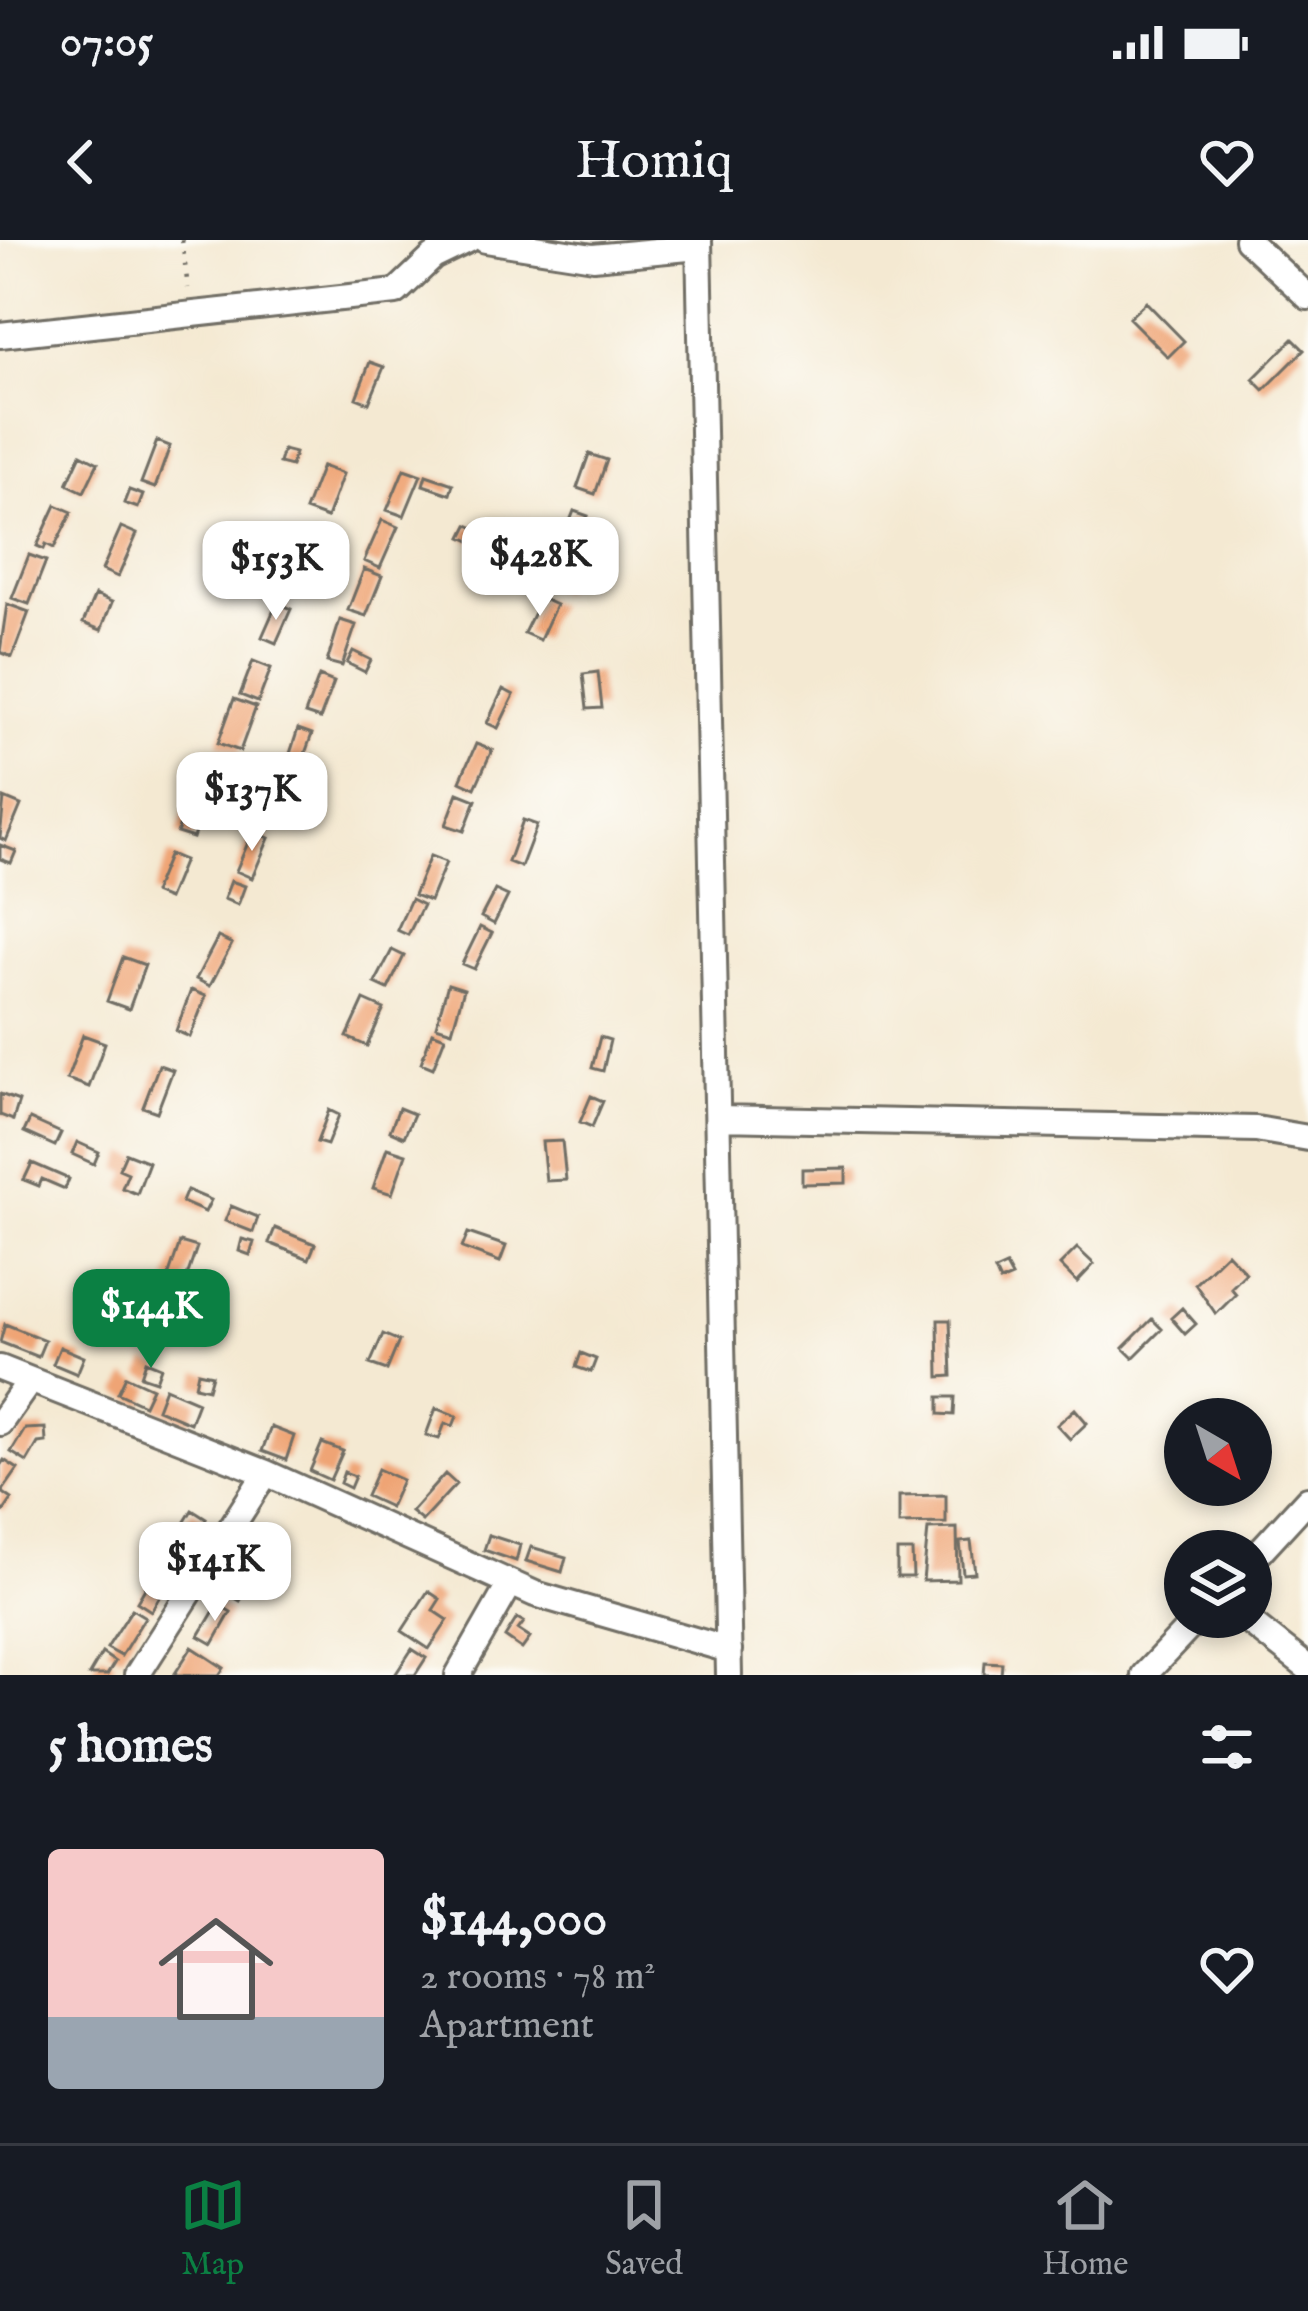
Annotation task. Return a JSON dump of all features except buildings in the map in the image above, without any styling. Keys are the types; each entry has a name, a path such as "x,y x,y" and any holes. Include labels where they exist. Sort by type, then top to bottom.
{"street":[{"path":"0,335 396,292 433,257 468,240"},
{"path":"0,1368 266,1473 510,1584 729,1662 718,1355 718,1118 699,243 593,257 485,240"},
{"path":"1247,240 1308,297"},
{"path":"718,1118 1256,1129 1308,1138"},
{"path":"0,1423 28,1382"},
{"path":"137,1675 266,1473"},
{"path":"1272,1538 1308,1499"},
{"path":"458,1675 510,1584"},
{"path":"1144,1675 1179,1638"},
{"path":"1270,1638 1308,1668"}],"path":[{"path":"182,240 191,315"}]}
